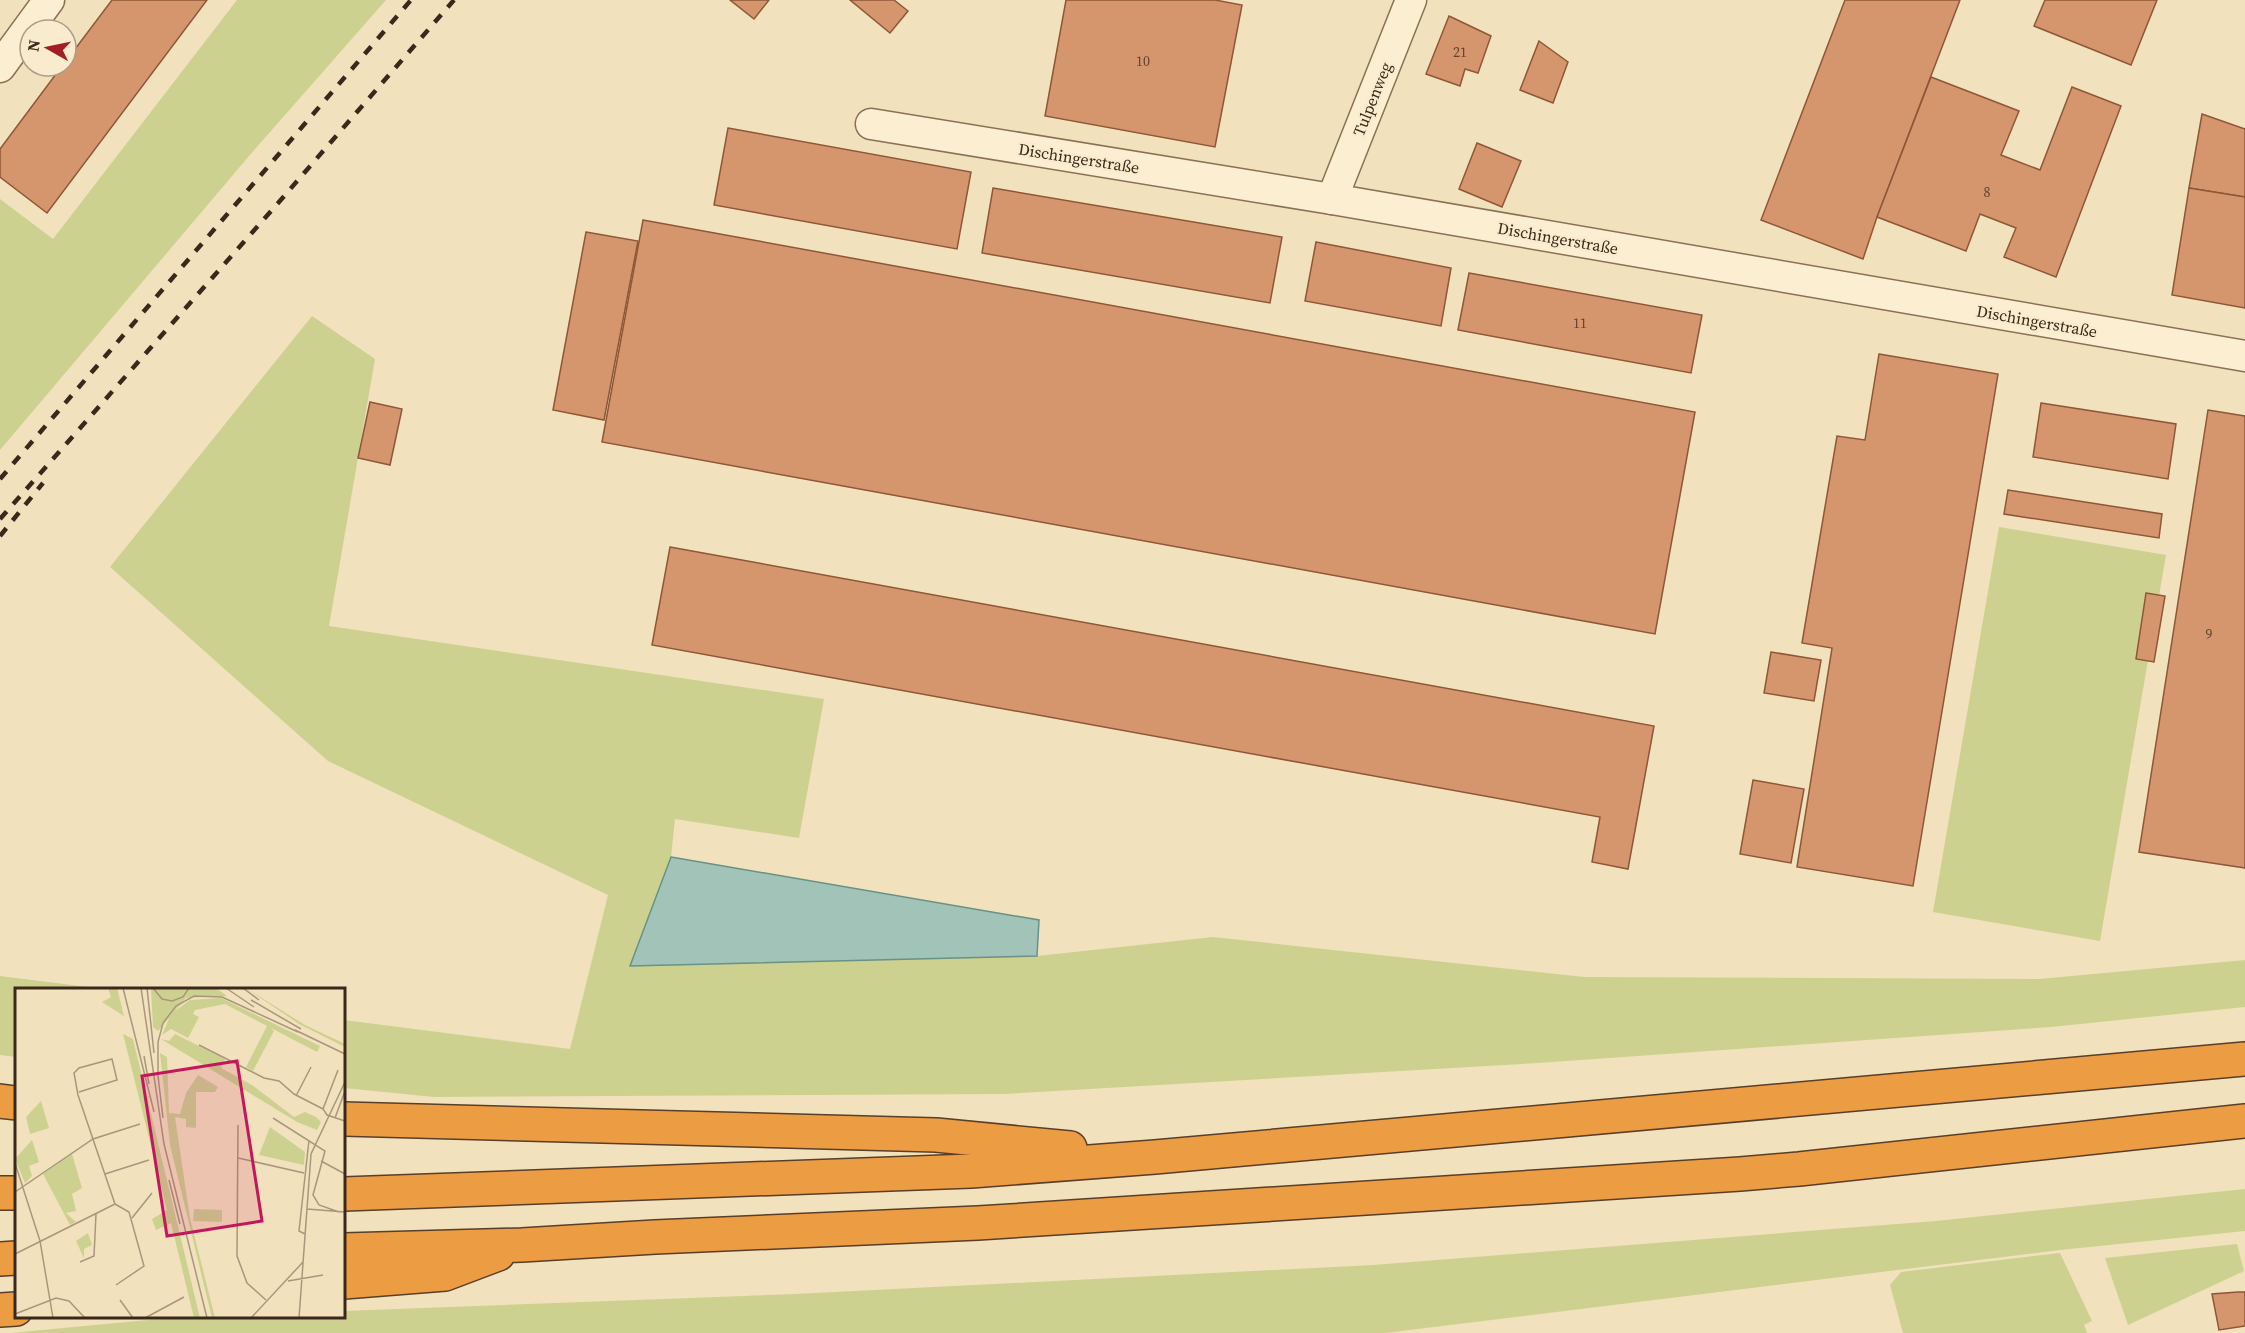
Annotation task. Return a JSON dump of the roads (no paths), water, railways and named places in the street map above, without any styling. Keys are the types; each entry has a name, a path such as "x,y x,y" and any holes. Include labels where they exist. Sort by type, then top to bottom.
{"highway":[{"path":"345,1194 971,1171 1155,1157 2245,1059"},
{"path":"0,1101 15,1103"},
{"path":"345,1119 936,1135 1155,1157"},
{"path":"345,1250 522,1245 978,1223 1740,1174 2245,1120"},
{"path":"345,1282 445,1274 522,1245"},
{"path":"0,1259 15,1258"},
{"path":"0,1310 15,1309"}],"street":[{"path":"0,67 49,0"},
{"name":"Tulpenweg","path":"1332,199 1411,0"},
{"name":"Dischingerstraße","path":"871,124 1332,199 2245,356"}],"water":[{"path":"671,857 1039,920 1037,956 630,966"}],"railway":[{"path":"0,479 411,0"},
{"path":"0,519 454,0"},
{"path":"0,536 43,483"}]}
